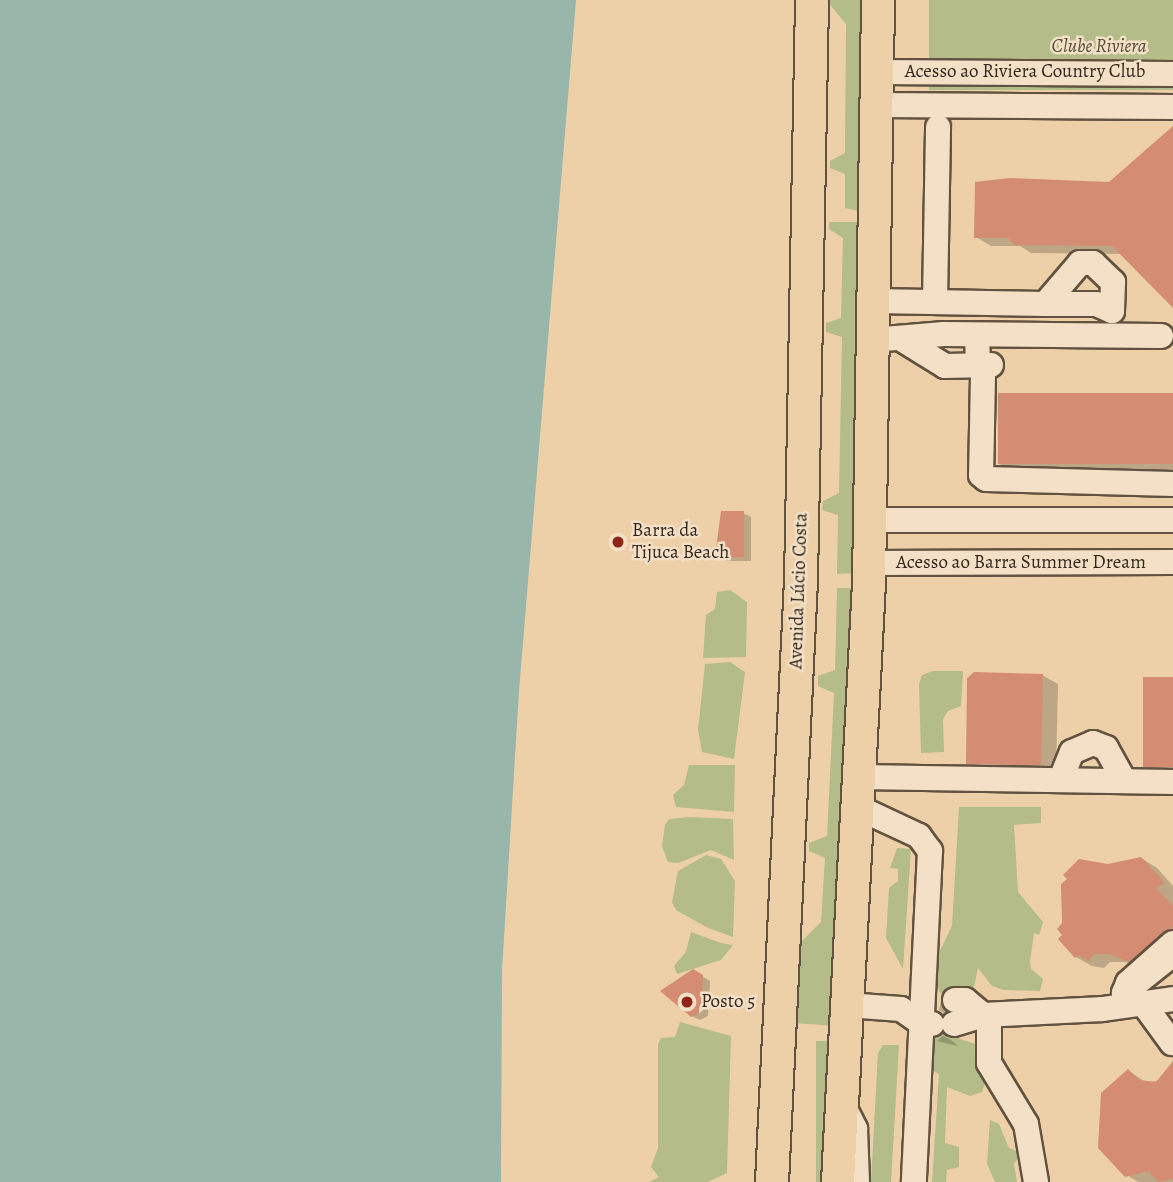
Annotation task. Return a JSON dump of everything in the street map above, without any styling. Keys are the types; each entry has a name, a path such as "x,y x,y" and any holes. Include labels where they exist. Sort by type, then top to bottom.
{"main road":[{"name":"Avenida Lúcio Costa","path":"772,1182 801,580 812,0"},
{"path":"838,1182 859,808 869,564 878,0"}],"street":[{"name":"Acesso ao Riviera Country Club","path":"877,72 1173,74"},
{"path":"876,105 1173,107"},
{"path":"935,302 938,127"},
{"path":"873,301 1045,304"},
{"path":"872,340 903,340 925,335 1161,336"},
{"path":"978,335 984,364 981,475 986,480 1173,484"},
{"path":"903,340 945,366 984,364"},
{"path":"869,520 1173,520"},
{"name":"Acesso ao Barra Summer Dream","path":"869,564 1173,562"},
{"path":"1061,779 1072,752 1086,742 1106,748 1124,780"},
{"path":"860,777 1173,782"},
{"path":"859,808 919,836 930,851 932,1011 914,1182"},
{"path":"1173,943 1128,984 1135,999 1173,1044"},
{"path":"1135,999 1173,954"},
{"path":"847,1005 932,1011 965,1000 990,1015 1103,1009 1135,999 1173,999"},
{"path":"990,1015 989,1063 1026,1124 1035,1182"},
{"path":"990,1015 1003,1061 1037,1117 1049,1182"},
{"path":"841,1101 855,1129 857,1182"}],"green space":[{"path":"826,0 864,0 859,211 845,208 845,174 830,168 830,161 845,153 846,24"},
{"name":"Clube Riviera","path":"929,0 1173,0 1173,90 929,90"},
{"path":"829,222 857,222 860,227 854,573 837,574 838,515 822,510 823,501 839,493 842,337 826,332 826,323 841,318 843,238 829,229"},
{"path":"837,588 853,588 834,1026 794,1023 799,944 821,922 825,858 809,851 809,843 827,836 834,693 818,686 818,676 835,670"},
{"path":"730,590 747,602 746,657 703,658 706,615 715,609 717,592"},
{"path":"730,662 745,672 734,759 702,752 698,730 705,664"},
{"path":"933,671 963,671 961,706 948,711 943,719 944,752 921,753 919,684 922,675"},
{"path":"689,765 735,765 734,812 676,807 673,795 684,785"},
{"path":"959,807 1041,807 1041,823 1014,825 1018,892 1043,922 1039,935 1034,933 1030,961 1031,969 1043,979 1040,991 1003,990 992,986 978,968 974,987 964,995 940,993 932,967 952,926"},
{"path":"669,819 733,819 734,860 711,850 678,863 668,862 662,846 665,825"},
{"path":"897,848 911,849 903,969 886,938 889,888 898,881 898,869 890,868"},
{"path":"706,855 721,859 735,881 733,937 708,928 676,910 672,902 678,871"},
{"path":"691,932 733,945 721,960 677,974 674,966 686,952"},
{"path":"680,1022 731,1036 727,1173 708,1182 649,1182 659,1177 651,1167 658,1148 658,1044 661,1038 675,1037"},
{"path":"940,1032 975,1044 985,1083 982,1092 970,1096 947,1087 945,1143 959,1147 959,1167 947,1170 946,1182 932,1182 939,1074 930,1069 924,1040"},
{"path":"816,1041 834,1041 834,1182 816,1182"},
{"path":"883,1045 899,1045 891,1182 871,1182 878,1053"},
{"path":"990,1120 999,1124 1009,1148 1021,1153 1014,1164 1017,1182 995,1182 987,1164"}],"shaded area":[{"path":"0,0 576,0 519,691 502,971 501,1182 0,1182"}],"building":[{"path":"1173,126 1173,308 1112,246 1014,245 1008,238 974,238 975,182 1010,178 1109,182"},
{"path":"998,393 1173,393 1173,464 998,464"},
{"path":"721,511 744,511 744,557 715,557"},
{"path":"974,672 1043,674 1041,765 966,764 967,678"},
{"path":"1143,677 1173,677 1173,767 1143,767"},
{"path":"1141,857 1164,882 1157,889 1173,906 1173,927 1129,962 1109,954 1094,954 1088,961 1079,955 1075,958 1058,939 1062,935 1057,929 1062,923 1061,884 1067,879 1063,875 1079,859 1108,864"},
{"name":"Posto 5","path":"693,969 703,975 701,1012 691,1017 660,991"},
{"path":"1173,1061 1173,1179 1158,1182 1149,1171 1125,1177 1098,1148 1101,1093 1128,1069 1139,1080 1156,1082"}],"place":[{"name":"Barra da Tijuca Beach","path":"618,542"},
{"name":"Posto 5","path":"687,1002"}]}
